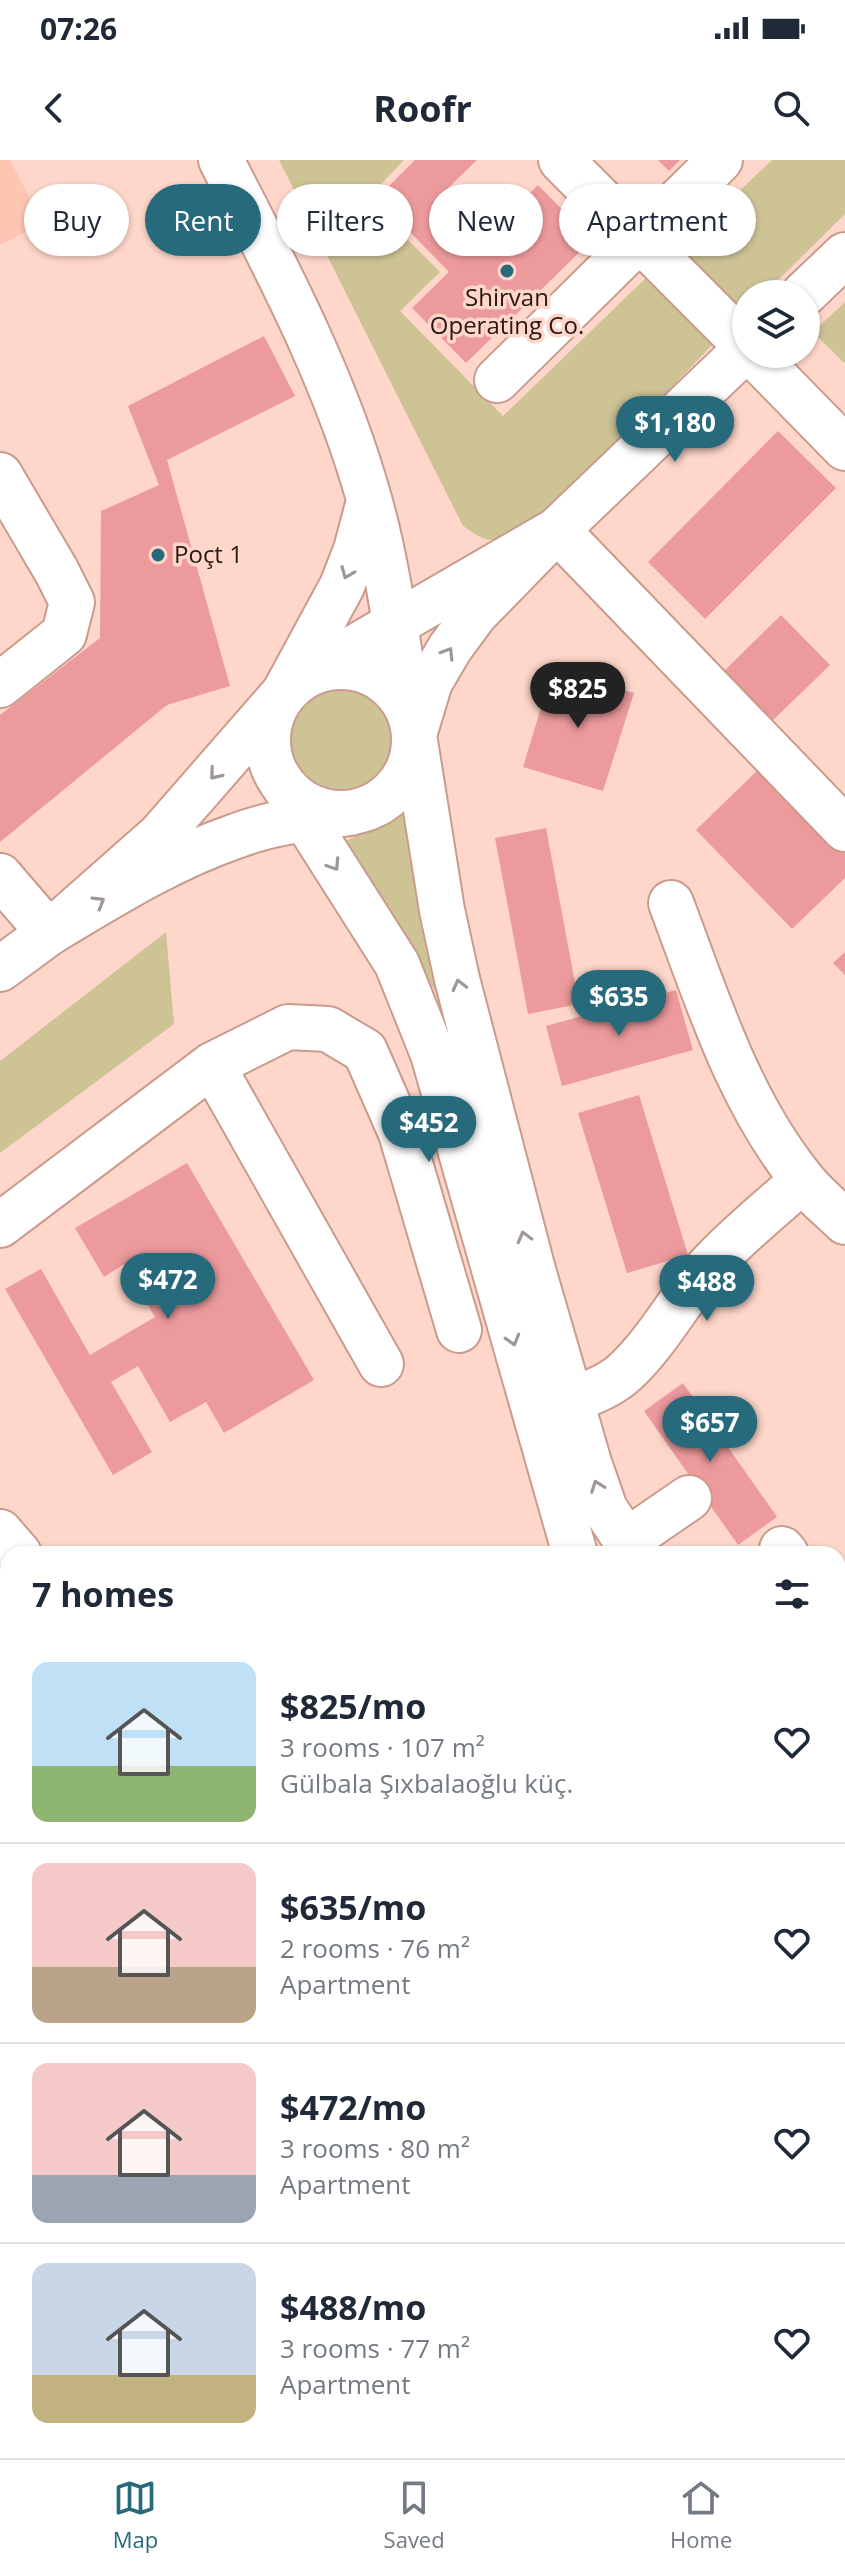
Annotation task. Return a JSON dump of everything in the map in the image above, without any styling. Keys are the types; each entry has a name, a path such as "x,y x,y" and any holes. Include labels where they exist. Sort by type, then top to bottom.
{"main road":[{"path":"221,160 303,327 353,448 369,499 383,552 440,896 457,979 533,1270 571,1401 605,1509 629,1546"},
{"path":"561,160 584,184"},
{"path":"696,184 720,160"},
{"path":"819,280 845,255"},
{"path":"497,380 623,256"},
{"path":"655,256 732,334"},
{"path":"0,969 49,933 181,858 237,835 305,819 351,813 372,806 390,794 404,777 412,757 412,724 430,682 475,614 557,530 732,361"},
{"path":"767,368 845,448"},
{"path":"0,475 72,602 64,634 0,685"},
{"path":"369,499 356,550 342,586 292,686 273,712 268,734 269,755 277,775 397,964 420,1019 433,1054 573,1546"},
{"path":"49,933 160,835 292,686 557,530"},
{"path":"557,530 845,829"},
{"path":"292,686 320,669 342,667 363,670 383,679 399,694 412,724"},
{"path":"277,775 290,793 308,805 329,812 351,813"},
{"path":"0,876 49,933"},
{"path":"671,903 735,1073 768,1132 803,1180 845,1222"},
{"path":"0,1225 212,1065 288,1027 328,1029 365,1051 401,1133 459,1330"},
{"path":"212,1065 381,1364"},
{"path":"571,1401 623,1374 714,1260 803,1180"},
{"path":"632,1546 689,1498"}],"shaded area":[{"path":"0,160 10,160 24,187 24,233 0,245"},
{"path":"279,160 404,160 381,184 291,184"},
{"path":"772,160 845,160 845,214 778,280 732,280 732,317 670,257 756,256 756,184 747,184"},
{"path":"413,245 440,272 400,311 503,416 653,271 720,337 609,450 542,512 515,532 491,540 463,526 327,256 413,256"},
{"path":"845,302 844,363 820,339 820,325"},
{"path":"340,687 360,691 377,703 389,720 393,740 389,760 377,777 360,789 340,793 320,789 303,777 291,760 287,740 291,720 303,703 320,691"},
{"path":"404,814 444,1005 343,842"},
{"path":"166,932 174,1024 0,1153 0,1061"}],"building":[{"path":"415,160 477,160 452,184 429,184 429,251 413,235 413,184 391,184"},
{"path":"658,160 680,160 669,171"},
{"path":"543,190 559,206 559,256 576,256 466,363 412,308 449,272 433,256 543,256"},
{"path":"264,336 295,396 167,460 230,686 167,705 0,842 0,715 100,638 101,511 159,485 128,406"},
{"path":"778,431 836,488 705,619 648,562"},
{"path":"781,615 830,665 769,724 721,674"},
{"path":"553,668 634,693 603,791 523,767"},
{"path":"762,766 845,852 845,878 792,929 696,830"},
{"path":"546,828 579,1004 528,1014 495,838"},
{"path":"845,952 845,975 833,963"},
{"path":"676,990 693,1050 562,1086 546,1026"},
{"path":"639,1095 688,1255 627,1273 578,1113"},
{"path":"187,1163 314,1380 224,1433 206,1402 170,1422 138,1366 111,1382 152,1452 113,1475 5,1289 41,1269 90,1355 155,1317 124,1264 104,1277 75,1228"},
{"path":"683,1383 777,1517 738,1545 644,1411"}],"place":[{"name":"Shirvan Operating Co.","path":"507,271"},
{"name":"Poçt 1","path":"158,555"}]}
